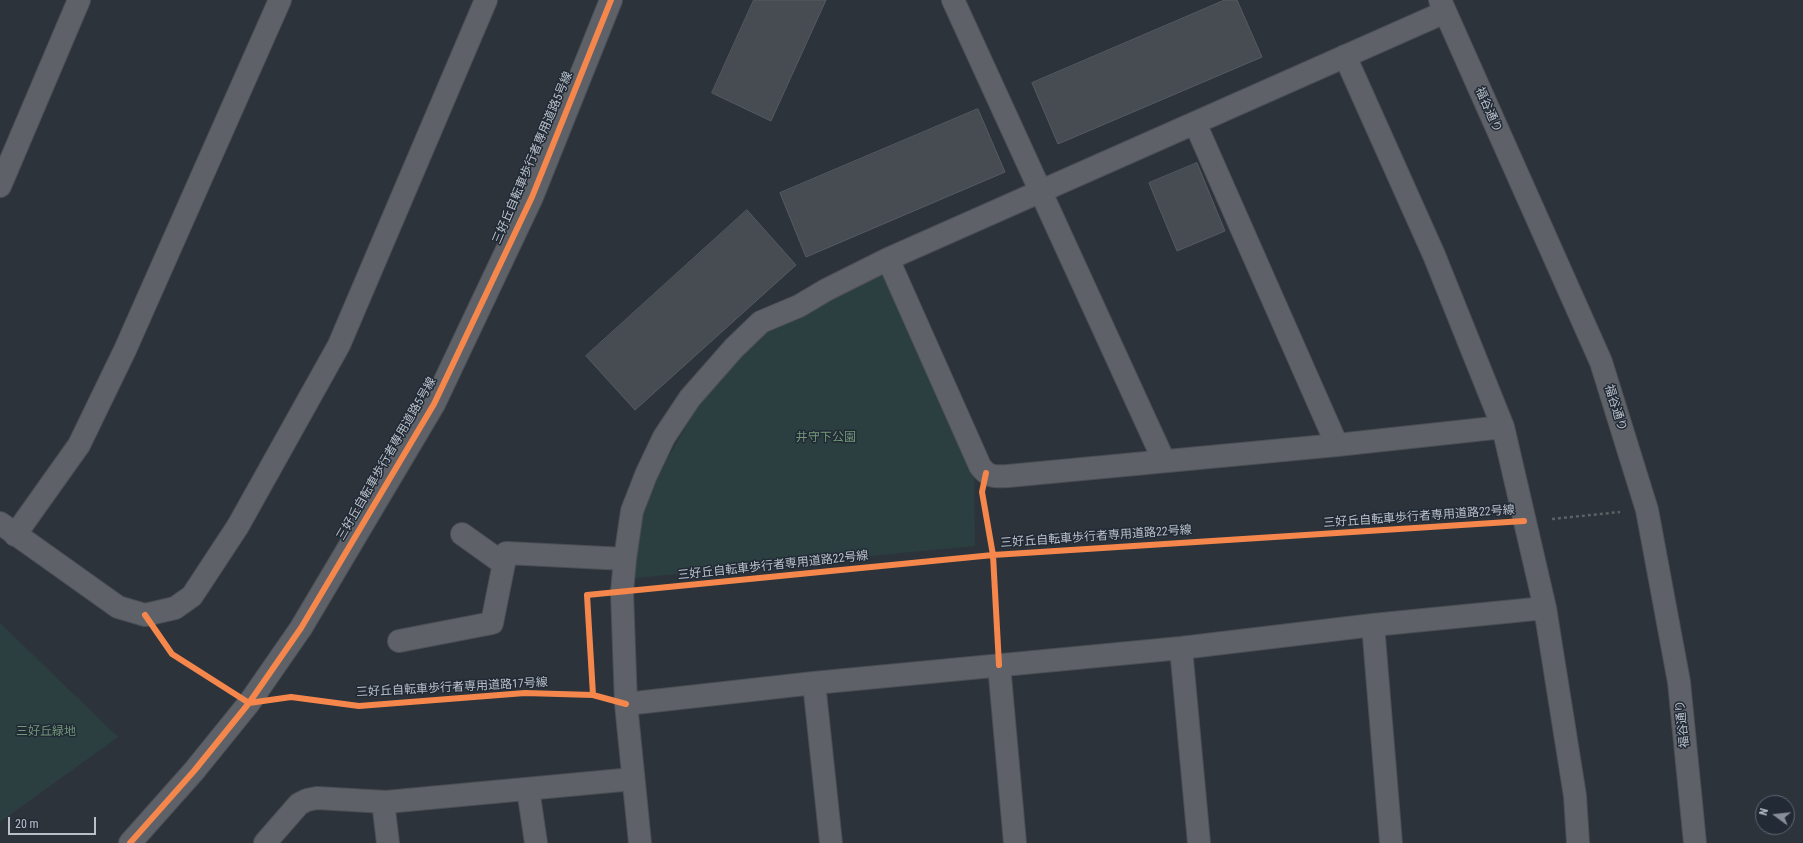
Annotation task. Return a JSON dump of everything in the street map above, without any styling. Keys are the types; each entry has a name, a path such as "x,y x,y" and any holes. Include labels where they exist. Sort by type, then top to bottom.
{"street":[{"path":"0,186 79,0"},
{"path":"280,0 125,350 80,444 8,529 118,607 145,615 175,608 192,596 238,526 286,442 339,345 486,0"},
{"name":"三好丘自転車歩行者専用道路5号線","path":"130,843 194,771 249,703 301,628 434,404 532,197 610,0"},
{"path":"953,0 1019,148 1042,192 1164,461"},
{"path":"640,843 626,704 622,592 632,511 646,475 664,437 690,398 734,348 761,322 799,306 826,290 888,259 1042,192 1345,56 1443,6"},
{"name":"福谷通り","path":"1443,6 1601,362 1647,510 1679,682 1695,843"},
{"path":"1345,56 1434,256 1502,427 1545,608 1575,796 1578,843"},
{"path":"1195,123 1337,445"},
{"path":"888,259 980,466 986,473 997,476 1008,476 1337,445 1502,427"},
{"path":"462,534 504,564"},
{"path":"399,641 492,624 506,553 625,559"},
{"path":"626,704 814,683 1181,648 1373,625 1545,608"},
{"path":"1373,625 1391,843"},
{"path":"1181,648 1199,843"},
{"path":"999,665 1015,843"},
{"path":"814,683 831,843"},
{"path":"265,843 299,804 307,800 317,798 383,802 633,779"},
{"path":"528,789 536,843"},
{"path":"383,802 388,843"}],"path":[{"path":"986,473 982,492 993,554 999,665"},
{"path":"145,615 172,654 249,703"}],"green space":[{"name":"井守下公園","path":"877,259 974,467 975,546 635,578 638,521 666,461 710,385 757,330"},
{"name":"三好丘緑地","path":"0,623 118,737 0,822"}],"building":[{"path":"754,0 826,0 771,121 712,93"},
{"path":"1225,0 1237,0 1262,57 1058,144 1032,83"},
{"path":"978,109 1005,172 806,257 780,193"},
{"path":"1197,163 1225,231 1177,251 1149,183"},
{"path":"747,210 796,265 635,410 586,356"}],"cycle path":[{"path":"130,843 194,771 249,703 301,628 434,404 532,197 611,0"},
{"path":"986,473 982,492 993,555 999,665"},
{"name":"三好丘自転車歩行者専用道路22号線","path":"593,695 587,595 993,555 1524,521"},
{"name":"三好丘自転車歩行者専用道路17号線","path":"145,615 172,654 249,703 291,697 359,706 525,693 593,695 626,704"}]}
